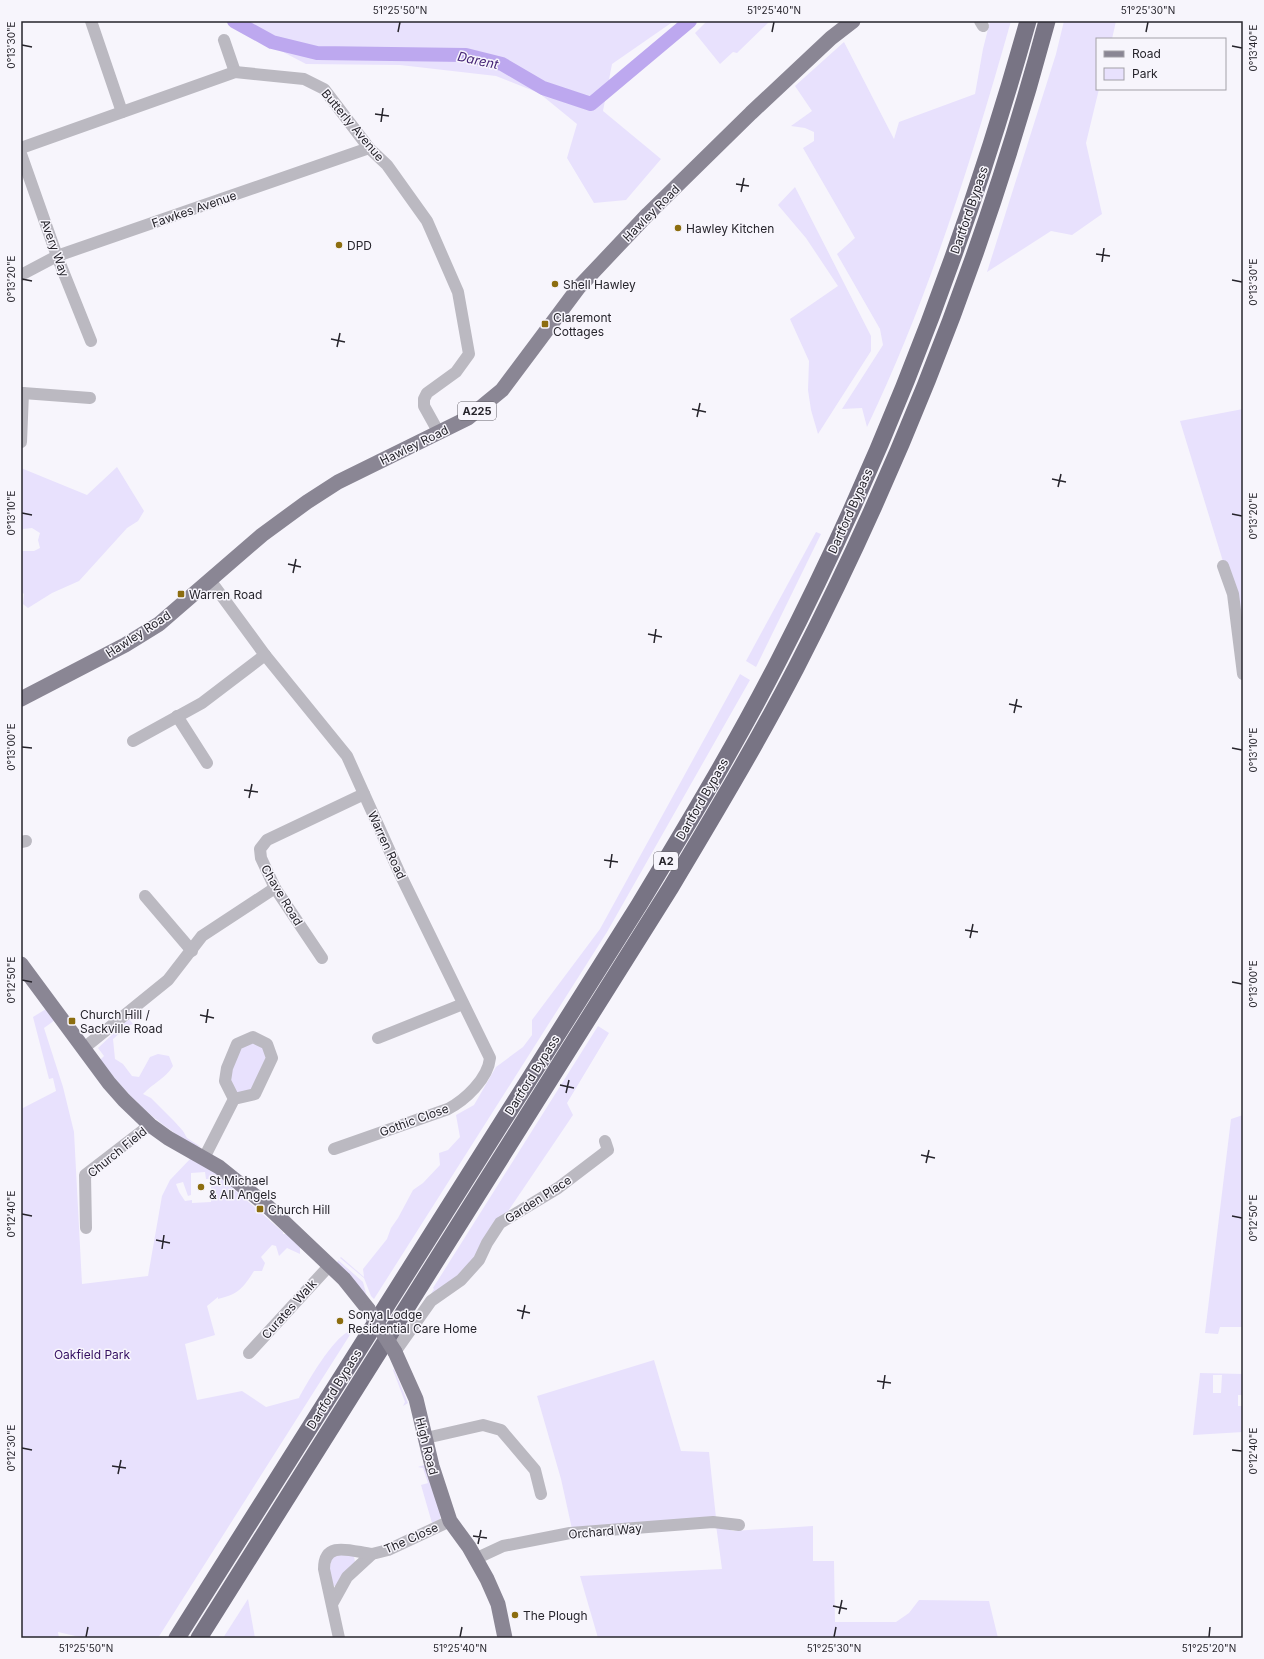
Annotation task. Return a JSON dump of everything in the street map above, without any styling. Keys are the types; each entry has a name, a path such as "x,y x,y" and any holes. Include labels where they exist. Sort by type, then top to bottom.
{"highway":[{"name":"Dartford Bypass","path":"177,1638 639,905 701,802 779,660 842,531 894,413 938,300 989,152 1028,21"},
{"name":"Dartford Bypass","path":"199,1638 671,888 728,793 796,668 856,546 913,415 957,303 1008,156 1047,21"}],"main road":[{"name":"Hawley Road","path":"21,699 125,645 159,624 262,535 307,502 338,482 468,418 502,390 579,287 648,214 751,113 831,38 853,21"},
{"path":"21,964 109,1083 124,1100 168,1138 224,1171 265,1204 330,1265"},
{"name":"High Road","path":"330,1265 368,1309 395,1352 416,1399 438,1489 450,1521 487,1579 498,1604 506,1638"}],"street":[{"path":"90,21 122,112"},
{"path":"224,40 235,72"},
{"name":"Butterly Avenue","path":"21,148 235,72 304,79 324,89 369,148 386,165 426,221 458,292 469,354 456,372 427,393 424,399 424,406 439,433"},
{"name":"Fawkes Avenue","path":"21,275 57,256 369,148"},
{"name":"Avery Way","path":"21,154 57,256 91,341"},
{"path":"21,442 22,393 90,398"},
{"path":"1223,566 1233,594 1243,674"},
{"name":"Warren Road","path":"210,580 265,655 347,756 487,1054"},
{"path":"133,741 177,716 202,704 265,655"},
{"path":"177,716 207,763"},
{"name":"Chave Road","path":"322,958 275,888 261,858 260,849 267,840 364,794"},
{"path":"84,1048 168,980 192,951 202,936 275,888"},
{"path":"145,896 192,951"},
{"path":"378,1038 463,1004"},
{"path":"204,1158 234,1099 255,1094 272,1058 267,1044 253,1037 237,1044 227,1068 225,1081 234,1099"},
{"name":"Gothic Close","path":"334,1148 448,1110 458,1104 470,1095 486,1072 489,1062 487,1054"},
{"name":"Church Field","path":"86,1228 85,1175 150,1124"},
{"name":"Garden Place","path":"395,1352 431,1300 461,1280 479,1260 487,1243 500,1224 558,1188 608,1150 605,1141"},
{"name":"Curates Walk","path":"249,1353 330,1265"},
{"path":"426,1438 483,1425 501,1430 535,1470 541,1494"},
{"name":"The Close","path":"339,1638 324,1568 324,1561 328,1554 337,1549 372,1554 388,1550 450,1521"},
{"name":"Orchard Way","path":"475,1559 502,1546 570,1533 713,1522 739,1525"},
{"name":"The Close","path":"332,1604 347,1577 372,1554"}],"green space":[{"path":"224,21 674,21 612,64 603,111 661,159 626,200 594,203 567,158 577,124 539,93 496,76 400,65 306,64"},
{"path":"707,21 770,21 737,53 733,52 720,64 695,33"},
{"path":"990,21 1011,21 981,124 930,278 867,427 862,408 842,409 883,345 880,329 837,254 855,238 803,148 814,141 814,132 805,128 791,126 812,111 795,86 844,42 894,139 899,122 975,94 983,49"},
{"path":"1064,21 1116,21 1112,38 1096,38 1096,90 1099,90 1086,143 1102,214 1072,235 1051,231 987,272 1056,54"},
{"path":"795,187 871,336 871,351 818,434 811,410 808,390 809,361 790,319 838,286 806,238 778,205"},
{"path":"1243,409 1243,618 1237,619 1225,568 1180,421"},
{"path":"117,467 144,511 138,521 127,528 79,581 52,593 28,608 23,604 24,594 21,591 21,551 34,551 40,548 38,540 40,533 32,528 23,529 21,531 21,468 87,495"},
{"path":"816,532 821,534 756,667 746,661"},
{"path":"740,674 750,680 607,932 374,1299 371,1296 364,1278 340,1258 341,1257 364,1277 363,1269 387,1239 391,1228 413,1190 423,1183 440,1165 439,1153 448,1150 460,1137 456,1115 474,1105 496,1067 523,1047 532,1035 532,1020 600,929"},
{"name":"Oakfield Park","path":"46,1009 55,1020 44,1028 63,1087 74,1132 82,1284 148,1276 162,1196 170,1180 191,1158 213,1171 283,1232 283,1234 288,1234 300,1245 300,1254 287,1248 279,1256 276,1246 272,1245 261,1257 265,1263 262,1271 254,1271 240,1290 225,1297 218,1299 218,1297 207,1306 215,1335 185,1344 197,1400 242,1391 266,1407 299,1398 315,1370 331,1348 346,1333 353,1330 158,1638 84,1638 58,1632 59,1638 21,1638 21,1109 56,1091 53,1078 49,1079 33,1017","holes":["205,1172 206,1179 211,1179 211,1202 192,1203 192,1200 185,1201 176,1184 183,1182 188,1196 191,1195 191,1173"]},
{"path":"129,1019 133,1024 128,1026 113,1039 115,1059 123,1064 132,1076 139,1077 150,1057 158,1054 169,1056 173,1066 167,1074 143,1094 151,1098 174,1121 187,1138 201,1147 185,1140 144,1109 126,1091 100,1060 104,1056 98,1048"},
{"path":"598,1026 609,1033 567,1103 573,1115 469,1269 427,1300 434,1289 433,1288"},
{"path":"251,1040 265,1047 268,1060 253,1092 241,1095 232,1089 228,1075 241,1045"},
{"path":"1243,1115 1243,1327 1220,1327 1218,1334 1205,1333 1231,1119"},
{"path":"338,1260 363,1282 367,1297 337,1263"},
{"path":"654,1360 681,1451 709,1452 716,1518 572,1529 561,1479 537,1396"},
{"path":"394,1369 408,1403 403,1406 405,1402 393,1370"},
{"path":"1200,1373 1243,1374 1243,1395 1238,1395 1238,1406 1243,1406 1243,1432 1193,1435","holes":["1213,1375 1222,1375 1221,1393 1213,1393"]},
{"path":"424,1465 441,1514 440,1519 432,1523 421,1485 428,1483 423,1468 418,1467"},
{"path":"716,1525 733,1531 813,1526 813,1561 834,1561 835,1622 896,1622 909,1613 919,1600 989,1601 998,1638 598,1638 580,1576 722,1569"},
{"path":"331,1554 354,1556 355,1562 336,1587 329,1583"},
{"path":"248,1599 255,1638 223,1638"}],"waterway":[{"name":"Darent","path":"234,21 272,42 317,53 466,55 502,64 543,88 591,104 690,21"}],"place":[{"name":"Hawley Kitchen","path":"678,228"},
{"name":"DPD","path":"339,245"},
{"name":"Shell Hawley","path":"555,284"},
{"name":"Claremont Cottages","path":"545,324"},
{"name":"Warren Road","path":"181,594"},
{"name":"Church Hill / Sackville Road","path":"72,1021"},
{"name":"St Michael & All Angels","path":"201,1187"},
{"name":"Church Hill","path":"260,1209"},
{"name":"Sonya Lodge Residential Care Home","path":"340,1321"},
{"name":"The Plough","path":"515,1615"}]}
